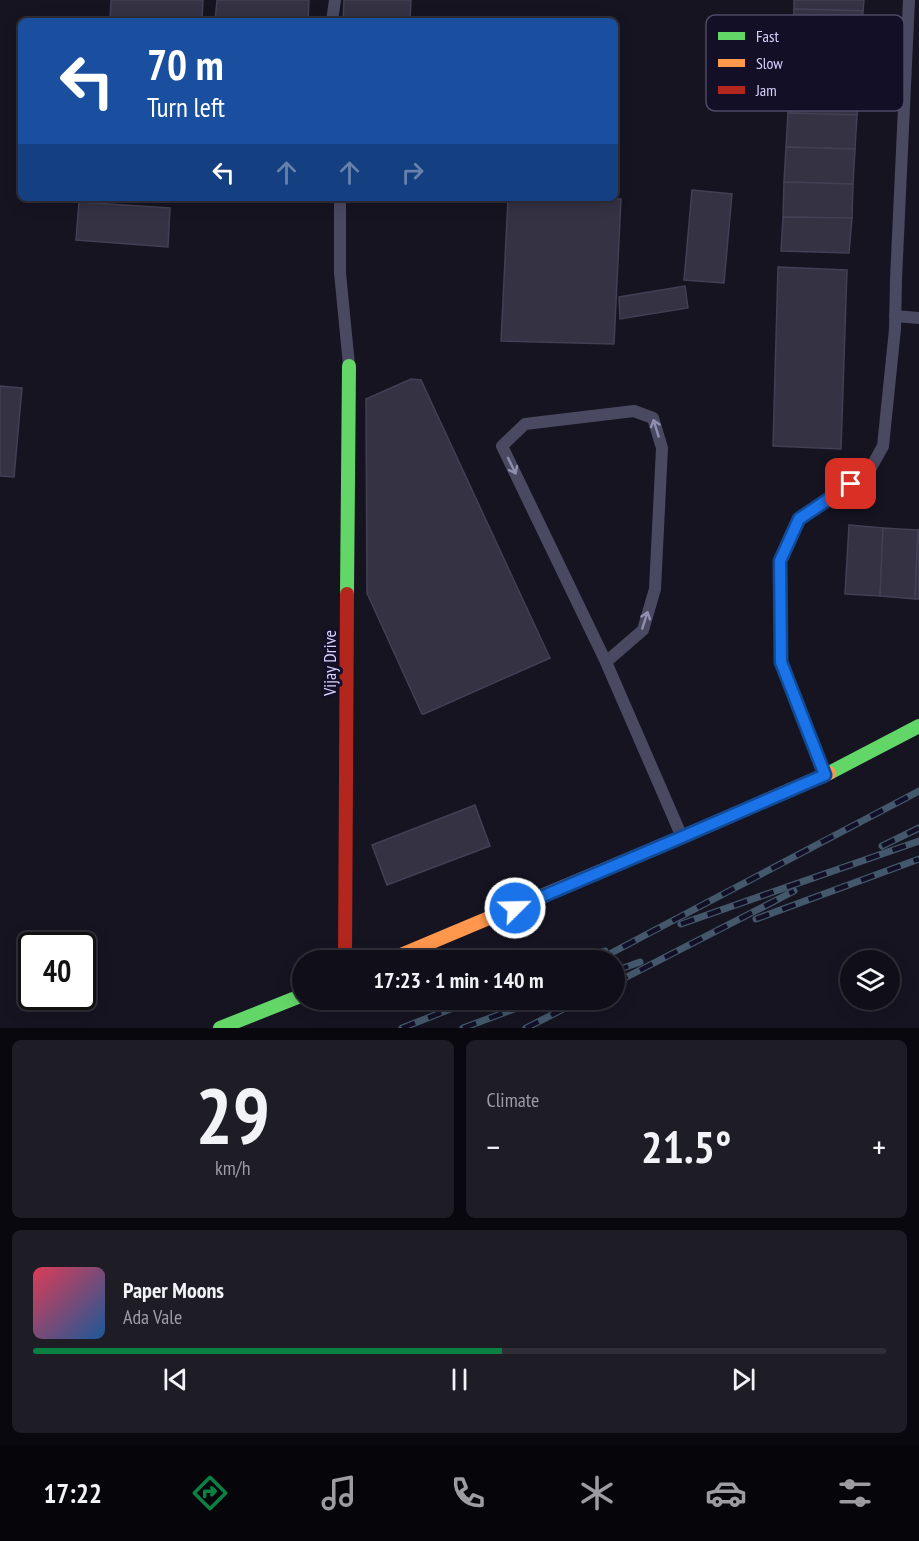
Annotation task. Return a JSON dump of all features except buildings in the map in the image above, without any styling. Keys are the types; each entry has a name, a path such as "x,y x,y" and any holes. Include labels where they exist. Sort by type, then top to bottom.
{"street":[{"name":"Vijay Drive","path":"345,950 349,366"},
{"path":"413,950 825,775 919,726"},
{"path":"220,1028 292,999"}],"lane":[{"path":"332,18 334,0"},
{"path":"825,775 781,662 780,561 799,519 868,473 883,446 895,316 909,0"},
{"path":"340,201 340,273 349,366"},
{"path":"895,316 919,318"},
{"path":"606,662 643,630 655,589 662,448 653,418 634,411 525,424 502,446 606,662 682,837"}],"railway":[{"path":"617,950 919,791"},
{"path":"882,846 919,828"},
{"path":"681,924 919,841"},
{"path":"756,919 919,859"},
{"path":"625,978 794,891"},
{"path":"625,967 640,962"},
{"path":"402,1028 448,1010"},
{"path":"463,1028 511,1010"},
{"path":"526,1028 561,1010"}],"traffic: fast":[{"path":"347,594 349,366"},
{"path":"829,773 919,726"},
{"path":"220,1028 292,999"}],"traffic: slow":[{"path":"413,950 829,773"}],"traffic: jam":[{"path":"345,950 347,594"}],"route":[{"path":"515,908 825,775 781,662 780,561 799,519 851,484"}]}
